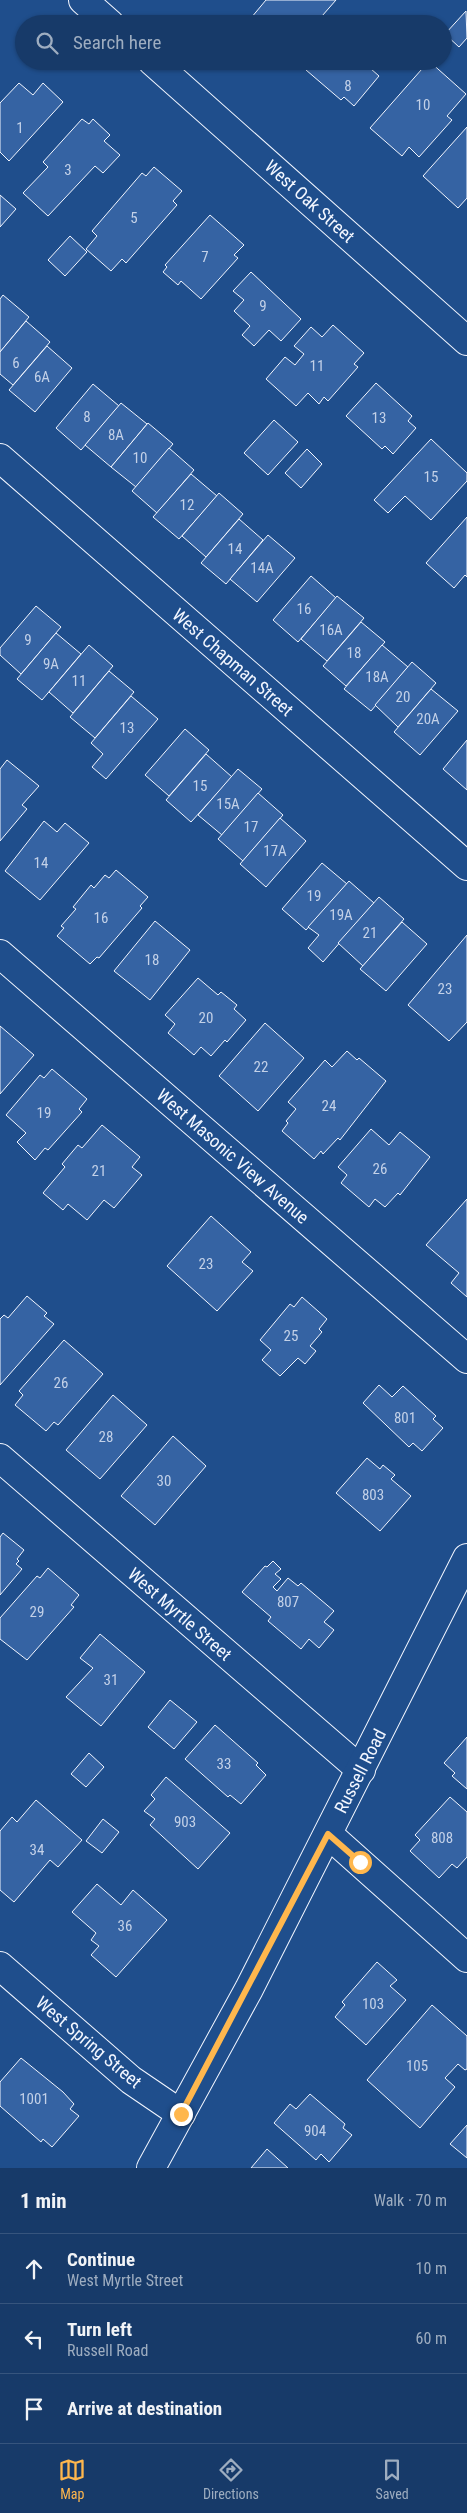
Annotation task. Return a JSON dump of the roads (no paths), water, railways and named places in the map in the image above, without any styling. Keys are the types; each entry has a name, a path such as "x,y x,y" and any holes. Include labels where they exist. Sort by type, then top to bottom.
{"street":[{"path":"83,0 100,15"},
{"name":"West Oak Street","path":"162,70 467,341"},
{"name":"West Chapman Street","path":"0,458 467,866"},
{"name":"West Masonic View Avenue","path":"0,954 467,1359"},
{"name":"West Myrtle Street","path":"0,1458 361,1770"},
{"name":"Russell Road","path":"151,2168 328,1834 467,1558"},
{"path":"328,1834 467,1958"},
{"name":"West Spring Street","path":"0,1966 131,2080 181,2114"}]}
